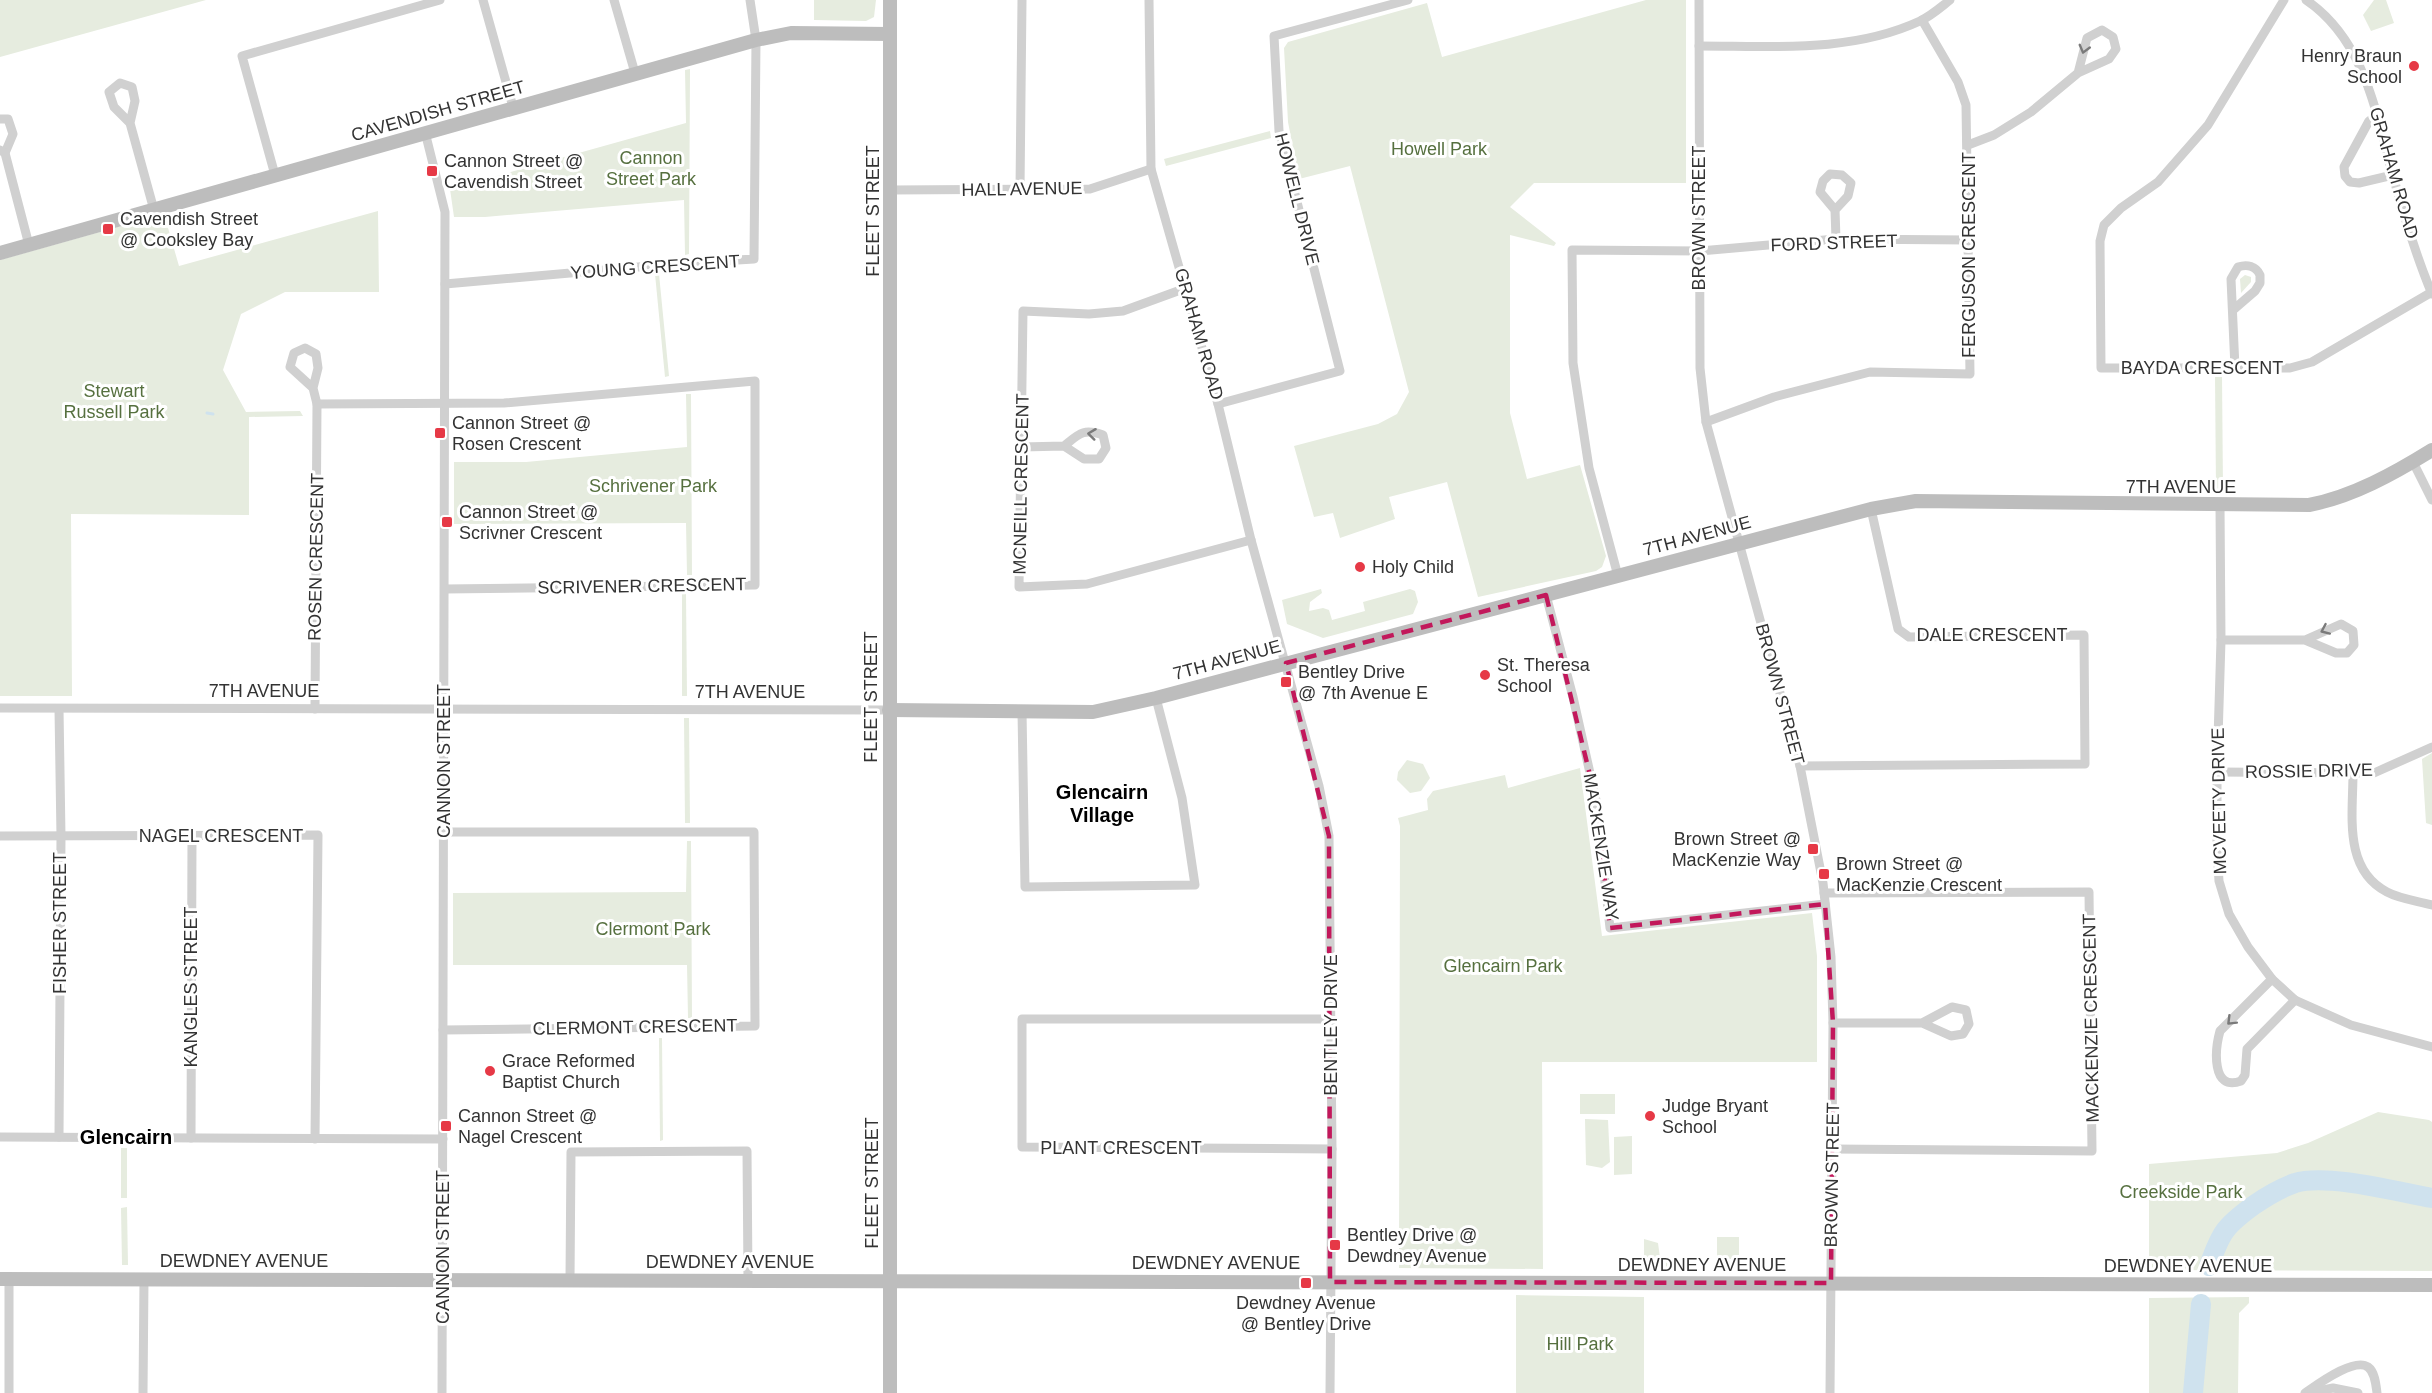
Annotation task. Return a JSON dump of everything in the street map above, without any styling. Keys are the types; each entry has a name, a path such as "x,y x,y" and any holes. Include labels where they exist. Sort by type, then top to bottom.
{"street":[{"path":"275,175 242,56 440,0"},
{"path":"483,0 513,107"},
{"path":"614,0 635,73"},
{"path":"750,0 756,40"},
{"path":"1020,189 1022,0"},
{"name":"GRAHAM ROAD","path":"1149,0 1151,169 1218,404 1251,540 1286,663"},
{"name":"HOWELL DRIVE","path":"1218,404 1340,371 1279,131 1274,36 1408,0"},
{"name":"BROWN STREET","path":"1699,0 1700,368 1706,422 1800,766 1824,893 1831,957 1833,1023 1830,1393"},
{"path":"1699,46 1813,46 1863,41 1922,20 1950,0"},
{"name":"BAYDA CRESCENT","path":"2284,0 2208,125 2158,182 2121,208 2104,225 2100,241 2101,368 2290,368 2312,362 2432,293"},
{"name":"GRAHAM ROAD","path":"2306,0 2316,7 2346,39 2363,71 2378,115 2393,175 2432,293"},
{"name":"FLEET STREET","path":"890,1 890,1393"},
{"name":"FERGUSON CRESCENT","path":"1706,422 1774,397 1870,372 1970,374 1966,105 1958,82 1922,20"},
{"path":"1968,145 1994,135 2031,112 2078,73 2109,59 2116,49 2113,37 2102,30 2087,38 2078,73"},
{"name":"CAVENDISH STREET","path":"0,253 756,40 791,33 890,34"},
{"name":"YOUNG CRESCENT","path":"445,284 754,259 756,40"},
{"path":"2378,115 2369,121 2344,167 2345,176 2350,182 2359,183 2393,175"},
{"path":"0,119 8,120 13,135 2,152 29,245"},
{"path":"130,123 154,210"},
{"name":"CANNON STREET","path":"425,132 445,212 442,1393"},
{"name":"HALL AVENUE","path":"891,190 1090,189 1151,169"},
{"path":"1835,210 1836,239"},
{"name":"FORD STREET","path":"1618,576 1589,468 1572,363 1572,250 1700,251 1836,239 1969,240"},
{"path":"2233,310 2255,291 2260,283 2258,271 2251,267 2238,267 2232,274 2233,310 2235,368"},
{"name":"MCNEILL CRESCENT","path":"1186,288 1124,310 1089,314 1023,311 1019,587 1087,584 1251,540"},
{"name":"SCRIVENER CRESCENT","path":"444,403 504,403 754,381 755,585 445,589"},
{"name":"ROSEN CRESCENT","path":"313,388 317,405 315,709"},
{"path":"317,405 444,403"},
{"path":"1022,447 1064,446"},
{"name":"7TH AVENUE","path":"0,708 1093,712 1156,698 1871,509 1916,501 2309,505 2334,500 2413,462 2432,450"},
{"path":"2413,462 2432,500"},
{"name":"MCVEETY DRIVE","path":"2220,505 2221,640 2217,849 2219,881 2229,915 2248,947 2272,979 2295,1000 2351,1025 2432,1047"},
{"name":"DALE CRESCENT","path":"1800,766 2085,765 2084,635 1909,637 1898,629 1871,509"},
{"name":"MACKENZIE WAY","path":"1545,595 1573,697 1596,800 1610,928 1825,904"},
{"path":"2221,640 2305,640 2336,653 2347,653 2354,645 2353,631 2341,624 2305,640"},
{"name":"BENTLEY DRIVE","path":"1286,663 1319,786 1329,836 1332,1149 1330,1393"},
{"path":"1022,711 1025,887 1195,885 1182,798 1156,698"},
{"name":"FISHER STREET","path":"59,709 61,836 59,1137"},
{"name":"ROSSIE DRIVE","path":"2217,772 2374,773 2432,747"},
{"path":"2353,773 2353,841 2358,863 2369,881 2389,893 2432,905"},
{"name":"CLERMONT CRESCENT","path":"443,1030 755,1026 754,832 444,832"},
{"name":"NAGEL CRESCENT","path":"0,836 318,835 315,1139"},
{"name":"KANGLES STREET","path":"191,1138 192,836"},
{"name":"MACKENZIE CRESCENT","path":"1824,893 2089,892 2092,1151 1832,1149"},
{"path":"2272,979 2220,1031 2217,1053 2218,1073 2221,1079 2228,1083 2241,1081 2245,1075 2247,1049 2295,1000"},
{"path":"1833,1023 1922,1023 1951,1036 1963,1035 1969,1024 1966,1010 1952,1007 1922,1023"},
{"name":"PLANT CRESCENT","path":"1330,1019 1022,1019 1022,1148 1332,1149"},
{"path":"0,1137 443,1140"},
{"path":"570,1280 571,1152 747,1151 748,1280"},
{"path":"5,1278 9,1393"},
{"name":"DEWDNEY AVENUE","path":"5,1278 2432,1285"},
{"path":"143,1393 144,1279"},
{"path":"2307,1393 2345,1368 2360,1365 2367,1366 2372,1372 2377,1393"},
{"path":"2307,1393 2333,1388 2358,1393"}],"highlighted area":[{"path":"1546,595 1596,800 1610,928 1825,904 1833,1023 1831,1283 1330,1282 1329,836 1286,663"}],"green space":[{"path":"0,0 206,0 0,57"},
{"path":"814,0 876,0 874,17 866,21 814,20"},
{"name":"Howell Park","path":"1646,0 1686,0 1686,183 1534,183 1510,207 1556,243 1554,246 1510,235 1510,413 1527,479 1580,465 1606,556 1602,567 1596,571 1478,597 1447,482 1389,497 1395,519 1340,538 1333,513 1314,517 1294,446 1378,424 1397,414 1409,392 1350,166 1299,179 1288,122 1284,48 1288,42 1427,3 1442,57"},
{"path":"2374,0 2386,0 2394,23 2371,31 2363,15"},
{"name":"Cannon Street Park","path":"690,69 689,254 685,255 684,200 485,217 454,217 450,189 686,123 685,70"},
{"path":"1270,131 1271,138 1166,166 1164,159"},
{"name":"Stewart Russell Park","path":"378,211 379,292 285,292 241,314 223,370 246,412 300,411 303,416 249,417 249,515 71,514 72,696 0,696 0,260 164,214 179,266"},
{"path":"655,274 659,274 669,376 665,377"},
{"path":"2245,275 2251,277 2251,282 2241,293 2240,279"},
{"path":"2215,376 2222,376 2223,491 2216,491"},
{"name":"Schrivener Park","path":"686,394 691,394 692,575 687,575 686,523 454,524 454,462 526,462 687,447"},
{"path":"1321,589 1322,593 1310,602 1309,611 1323,608 1329,610 1332,620 1365,611 1363,602 1410,589 1415,591 1418,602 1413,614 1323,638 1287,624 1282,600"},
{"path":"682,594 686,594 687,696 682,696"},
{"path":"684,718 689,718 690,823 685,823"},
{"path":"2432,753 2432,825 2426,823 2422,759"},
{"path":"1407,760 1423,764 1430,778 1421,791 1410,793 1397,780 1398,772"},
{"name":"Glencairn Park","path":"1580,768 1602,936 1812,913 1817,956 1817,1062 1542,1062 1543,1269 1399,1268 1400,826 1398,818 1428,810 1427,799 1433,791 1505,775 1508,788"},
{"name":"Clermont Park","path":"687,841 691,841 692,1018 688,1018 687,965 453,965 453,893 686,892"},
{"path":"659,1038 662,1038 663,1140 660,1141"},
{"path":"1580,1094 1615,1094 1615,1114 1580,1114"},
{"name":"Creekside Park","path":"2378,1112 2432,1122 2432,1271 2149,1270 2149,1164 2277,1153 2308,1143"},
{"path":"1585,1119 1608,1120 1610,1162 1602,1168 1586,1165"},
{"path":"1632,1136 1632,1174 1614,1175 1614,1137"},
{"path":"121,1148 127,1148 127,1198 121,1198"},
{"path":"127,1207 128,1265 122,1265 121,1208"},
{"path":"1717,1237 1739,1237 1739,1259 1717,1259"},
{"path":"1644,1239 1658,1243 1660,1258 1687,1262 1690,1269 1644,1269"},
{"name":"Hill Park","path":"1516,1295 1644,1297 1644,1393 1516,1393"},
{"path":"2249,1297 2249,1303 2239,1313 2238,1393 2149,1393 2149,1298"}],"waterway":[{"path":"207,413 213,414"},
{"path":"2209,1266 2221,1237 2230,1225 2259,1202 2295,1183 2325,1180 2432,1198"},
{"path":"2193,1393 2201,1304"}],"place":[{"name":"Henry Braun School","path":"2414,66"},
{"name":"Cannon Street @ Cavendish Street","path":"432,171"},
{"name":"Cavendish Street @ Cooksley Bay","path":"108,229"},
{"name":"Cannon Street @ Rosen Crescent","path":"440,433"},
{"name":"Cannon Street @ Scrivner Crescent","path":"447,522"},
{"name":"Holy Child","path":"1360,567"},
{"name":"St. Theresa School","path":"1485,675"},
{"name":"Bentley Drive @ 7th Avenue E","path":"1286,682"},
{"name":"Brown Street @ MacKenzie Way","path":"1813,849"},
{"name":"Brown Street @ MacKenzie Crescent","path":"1824,874"},
{"name":"Grace Reformed Baptist Church","path":"490,1071"},
{"name":"Judge Bryant School","path":"1650,1116"},
{"name":"Cannon Street @ Nagel Crescent","path":"446,1126"},
{"name":"Bentley Drive @ Dewdney Avenue","path":"1335,1245"},
{"name":"Dewdney Avenue @ Bentley Drive","path":"1306,1283"}],"district":[{"name":"Glencairn Village","path":"1102,804"},
{"name":"Glencairn","path":"126,1137"}]}
